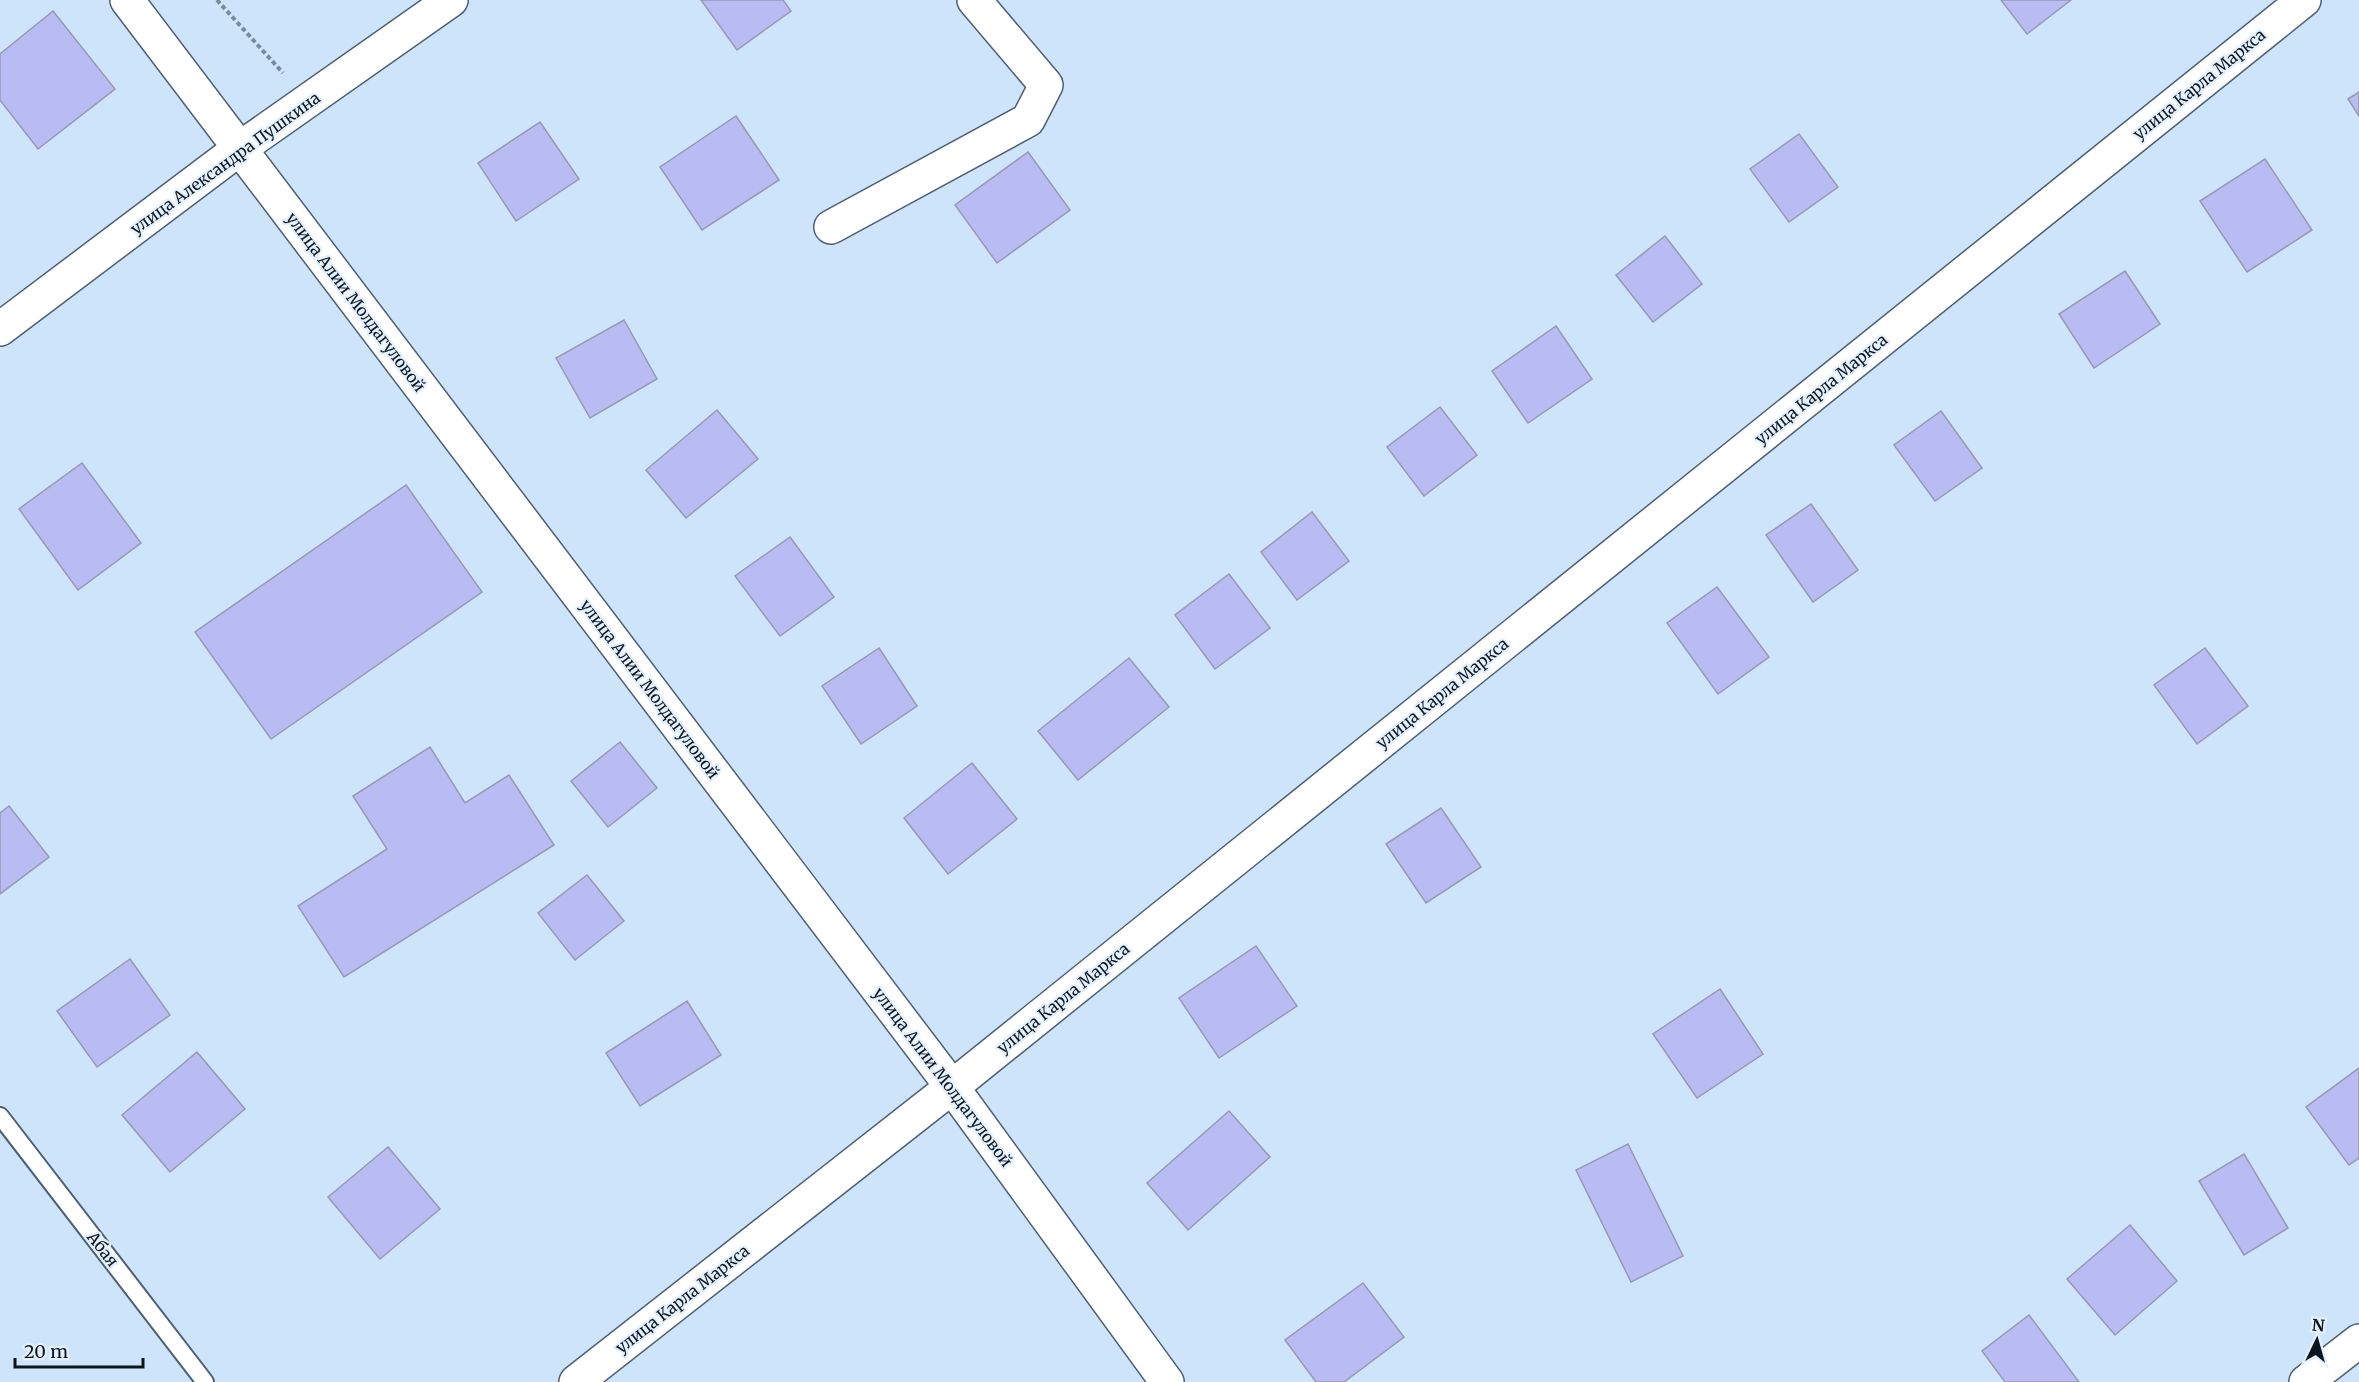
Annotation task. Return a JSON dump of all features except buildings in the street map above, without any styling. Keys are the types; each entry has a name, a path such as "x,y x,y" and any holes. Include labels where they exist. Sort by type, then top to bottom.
{"street":[{"name":"улица Алии Молдагуловой","path":"127,0 952,1087 1167,1382"},
{"name":"улица Александра Пушкина","path":"0,329 239,149 451,0"},
{"path":"831,227 1028,120 1046,86 974,0"},
{"name":"улица Карла Маркса","path":"576,1382 952,1087 2304,0"},
{"path":"2306,1382 2359,1341"}],"lane":[{"name":"Абая","path":"0,1116 205,1382"}],"path":[{"path":"217,0 309,102"}]}
